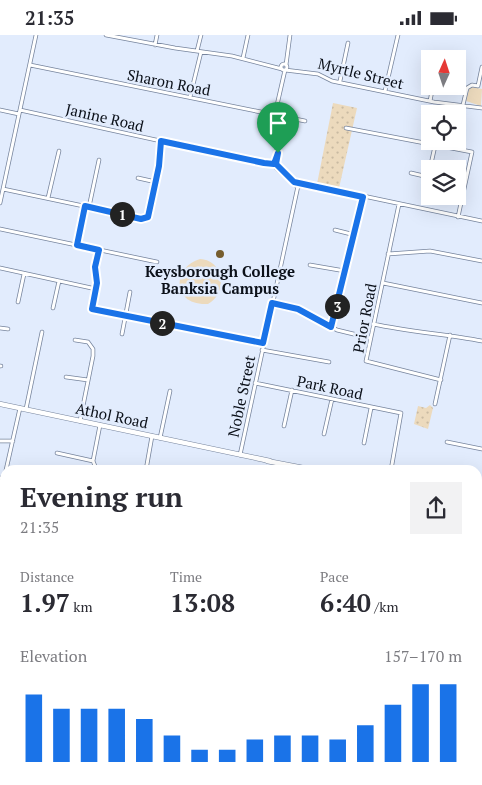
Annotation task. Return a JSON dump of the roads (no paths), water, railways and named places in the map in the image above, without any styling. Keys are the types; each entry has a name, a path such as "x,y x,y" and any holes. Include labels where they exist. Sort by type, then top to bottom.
{"main road":[{"name":"Athol Road","path":"0,404 290,465"}],"street":[{"path":"0,203 36,35"},
{"name":"Myrtle Street","path":"106,35 155,45 243,58 294,69 340,82 430,101 463,105"},
{"path":"155,45 157,35"},
{"path":"190,97 201,35"},
{"path":"243,58 248,35"},
{"path":"290,35 272,130 277,143 278,153 275,165 297,185 313,186 482,221"},
{"path":"385,91 398,35"},
{"path":"340,82 348,43"},
{"name":"Sharon Road","path":"30,65 305,121"},
{"path":"463,105 467,88 472,85 480,86 482,67"},
{"path":"430,101 431,95"},
{"name":"Myrtle Street","path":"466,105 482,108"},
{"name":"Janine Road","path":"0,110 20,112 275,165"},
{"path":"346,128 421,142"},
{"path":"3,189 48,197 144,219 148,217 156,182 161,141"},
{"path":"411,173 424,176 429,173 434,150"},
{"path":"458,217 472,152 461,150"},
{"path":"48,197 59,151"},
{"path":"77,245 98,160"},
{"path":"138,178 156,182"},
{"name":"Noble Street","path":"240,455 297,185"},
{"path":"331,327 363,197"},
{"name":"Prior Road","path":"398,204 366,358 368,363 440,380"},
{"path":"0,229 157,262"},
{"path":"335,230 355,235"},
{"path":"99,250 95,267 96,289 92,309 263,343"},
{"path":"388,254 430,251 482,261"},
{"path":"310,265 346,271"},
{"path":"0,268 96,289"},
{"path":"18,302 24,273"},
{"path":"54,308 59,281"},
{"path":"382,283 482,303"},
{"path":"122,334 130,292"},
{"path":"272,303 298,309 331,327 370,339"},
{"path":"373,324 413,332 450,335 482,341"},
{"path":"0,327 8,329"},
{"path":"26,409 42,332"},
{"path":"435,404 450,335"},
{"path":"76,340 88,342 93,349 80,421"},
{"path":"262,350 329,362"},
{"path":"66,377 88,380"},
{"name":"Park Road","path":"255,383 401,413 392,465"},
{"path":"284,426 292,390"},
{"path":"160,438 170,391"},
{"path":"324,434 332,399"},
{"path":"7,465 20,408"},
{"path":"364,443 371,408"},
{"path":"94,465 92,461 100,425"},
{"path":"147,465 152,436"},
{"path":"0,441 13,441"},
{"path":"447,442 482,449"},
{"path":"57,453 92,461"}],"place":[{"name":"Keysborough College Banksia Campus","path":"220,254"}]}
